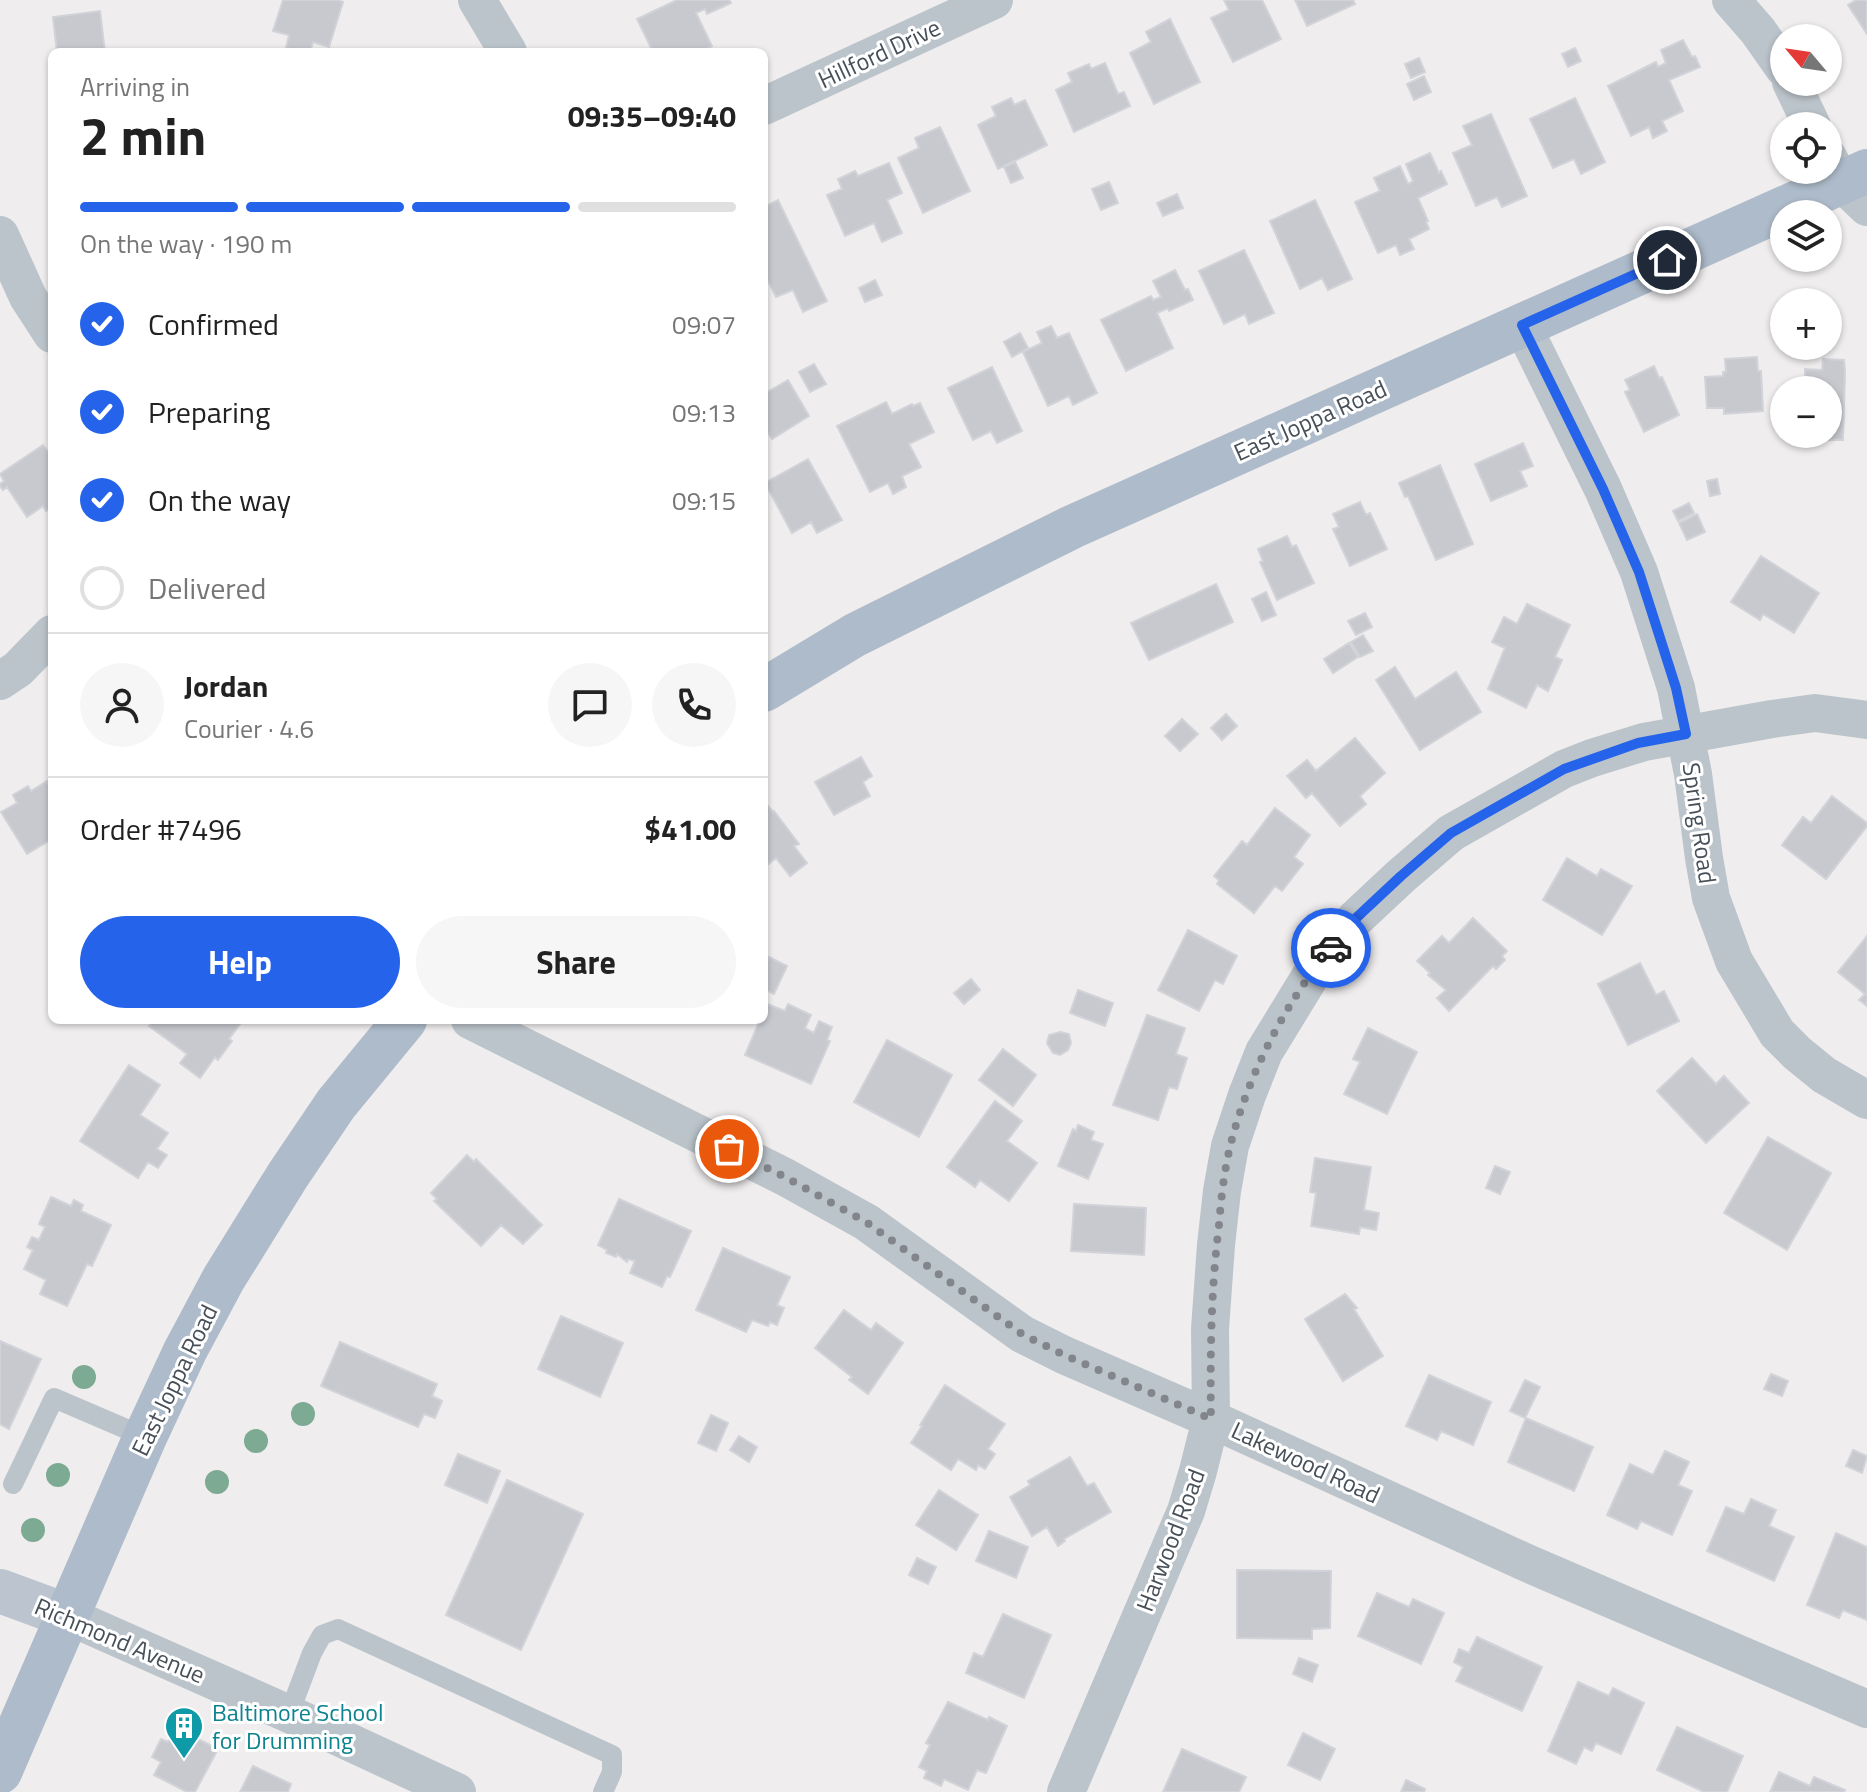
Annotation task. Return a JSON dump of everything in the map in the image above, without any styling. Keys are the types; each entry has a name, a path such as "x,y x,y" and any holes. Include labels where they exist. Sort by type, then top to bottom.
{"main road":[{"name":"East Joppa Road","path":"768,688 855,635 1072,527 1851,179"},
{"name":"East Joppa Road","path":"4,1753 185,1351 232,1265 288,1175 336,1104 402,1024"}],"street":[{"path":"477,0 506,48"},
{"name":"Hillford Drive","path":"768,104 994,0"},
{"path":"1731,0 1770,48"},
{"path":"0,235 28,297 48,328"},
{"name":"Spring Road","path":"1522,325 1603,489 1639,572 1676,688 1711,898 1734,961 1777,1033 1824,1075 1867,1100"},
{"path":"0,681 18,669 48,638"},
{"name":"Harwood Road","path":"1066,1792 1186,1511 1211,1419 1210,1329 1216,1245 1230,1146 1264,1052 1321,959 1355,919 1451,833 1564,769 1638,743 1772,719 1815,713 1867,720"},
{"name":"Lakewood Road","path":"478,1024 785,1177 866,1222 1022,1334 1064,1355 1527,1563 1867,1709"},
{"name":"Richmond Avenue","path":"0,1591 68,1616 457,1792"}],"lane":[{"path":"13,1484 54,1398 145,1437"},
{"path":"289,1714 322,1635 338,1629 612,1755 612,1772 603,1792"}],"building":[{"path":"283,0 343,2 329,47 313,42 311,48 286,48 289,35 273,31"},
{"path":"677,0 729,0 731,3 707,14 705,9 696,13 712,46 708,48 651,48 637,19"},
{"path":"1224,0 1262,0 1281,39 1233,62 1211,18 1229,10"},
{"path":"1295,0 1353,0 1355,4 1307,26"},
{"path":"1856,0 1867,0 1867,34 1848,5"},
{"path":"100,11 105,48 57,48 53,17"},
{"path":"1170,19 1200,82 1154,104 1130,53 1151,42 1146,32"},
{"path":"1683,40 1700,67 1669,80 1683,111 1662,121 1667,131 1653,138 1649,127 1631,136 1608,86 1656,62 1658,67 1666,63 1661,50"},
{"path":"1575,48 1581,61 1568,67 1562,54"},
{"path":"1419,58 1425,72 1411,78 1405,64"},
{"path":"1105,63 1118,94 1124,92 1130,106 1074,132 1056,90 1072,82 1068,73 1089,64 1091,69"},
{"path":"1424,76 1431,92 1414,100 1407,84"},
{"path":"1011,98 1014,105 1025,100 1047,145 998,169 978,125 996,116 992,107"},
{"path":"1575,98 1605,162 1581,174 1574,159 1553,168 1530,119"},
{"path":"1491,114 1527,196 1502,207 1497,197 1476,206 1453,153 1472,145 1463,126"},
{"path":"940,127 970,191 923,213 898,158 919,148 915,138"},
{"path":"1430,153 1447,184 1418,198 1429,229 1409,239 1414,249 1400,255 1396,245 1378,253 1355,202 1380,191 1374,178 1400,166 1408,184 1413,181 1406,164"},
{"path":"1015,162 1023,178 1011,183 1004,167"},
{"path":"889,163 902,193 887,200 902,233 882,242 874,223 845,236 827,195 842,189 838,179 855,171 858,176"},
{"path":"1109,182 1118,203 1101,210 1092,189"},
{"path":"1177,194 1183,208 1163,216 1157,203"},
{"path":"778,200 827,301 803,312 793,290 776,297 768,281 768,205"},
{"path":"1315,200 1352,279 1328,290 1322,278 1300,289 1270,221"},
{"path":"1244,250 1274,313 1249,324 1245,314 1224,324 1199,271"},
{"path":"1175,270 1193,300 1157,313 1173,348 1126,371 1101,320 1151,296 1153,300 1161,297 1153,281"},
{"path":"875,280 882,295 865,302 859,288"},
{"path":"1051,326 1057,338 1069,333 1097,393 1073,405 1069,396 1048,406 1023,352 1042,343 1037,332"},
{"path":"1020,333 1028,348 1012,357 1004,342"},
{"path":"1757,357 1758,371 1761,371 1763,411 1724,414 1724,408 1707,408 1705,377 1723,376 1726,372 1725,359"},
{"path":"1823,360 1844,360 1843,440 1842,376 1805,376 1805,369 1822,370"},
{"path":"814,364 826,384 810,392 799,372"},
{"path":"1654,366 1679,415 1644,432 1625,392 1630,390 1625,380"},
{"path":"992,367 1022,431 997,443 991,431 973,440 948,388"},
{"path":"788,380 809,416 772,439 768,432 768,392"},
{"path":"886,402 892,414 920,403 934,432 909,444 921,467 902,476 906,487 893,494 888,483 870,492 837,426"},
{"path":"1523,443 1533,466 1520,471 1527,486 1491,501 1475,464"},
{"path":"43,445 48,452 48,510 43,506 27,517 7,487 3,490 0,486 4,481 0,474"},
{"path":"808,459 842,520 817,533 811,522 792,533 768,489 768,481"},
{"path":"1440,465 1473,544 1436,560 1408,496 1405,497 1399,483"},
{"path":"1717,479 1720,494 1710,496 1707,481"},
{"path":"1360,502 1366,515 1370,513 1387,549 1350,566 1333,529 1339,527 1333,514"},
{"path":"1689,503 1694,513 1678,521 1673,511"},
{"path":"1697,514 1705,532 1687,540 1679,523"},
{"path":"1287,536 1292,547 1296,545 1314,583 1277,600 1260,562 1263,561 1258,549"},
{"path":"1761,556 1819,593 1794,633 1763,614 1760,620 1731,602"},
{"path":"1216,584 1233,622 1149,660 1131,623"},
{"path":"1266,592 1276,615 1262,621 1252,599"},
{"path":"1527,604 1570,625 1555,657 1562,660 1548,691 1537,685 1526,708 1488,689 1505,648 1492,642 1504,617 1517,624"},
{"path":"1365,613 1372,627 1356,635 1348,621"},
{"path":"1363,635 1373,651 1360,657 1351,642"},
{"path":"1349,643 1358,657 1333,673 1324,659"},
{"path":"1395,667 1415,699 1456,672 1481,712 1420,750 1376,680"},
{"path":"1226,714 1237,726 1222,740 1211,728"},
{"path":"1182,719 1198,734 1180,751 1165,736"},
{"path":"1355,738 1385,773 1360,796 1366,804 1340,826 1312,793 1306,798 1287,776 1307,760 1316,771"},
{"path":"861,757 872,776 863,782 870,796 834,815 815,782"},
{"path":"48,783 48,841 27,854 1,812 17,803 13,795 28,786 31,791"},
{"path":"1832,796 1867,826 1826,879 1782,845 1803,817 1811,823"},
{"path":"768,806 799,844 794,846 807,863 790,876 776,858 768,864"},
{"path":"1275,808 1310,835 1294,857 1303,864 1282,891 1275,886 1254,913 1217,884 1219,880 1214,876 1242,841 1247,845"},
{"path":"1567,858 1597,876 1601,869 1632,886 1602,935 1543,900"},
{"path":"1473,918 1507,951 1502,956 1505,960 1496,969 1493,966 1449,1011 1437,998 1446,990 1417,961 1442,936 1449,943"},
{"path":"1188,930 1237,956 1223,984 1215,980 1199,1011 1158,990"},
{"path":"1867,936 1867,1006 1859,1000 1865,994 1838,972"},
{"path":"769,957 787,966 774,994 768,991"},
{"path":"1640,963 1656,995 1664,991 1679,1021 1628,1045 1598,984"},
{"path":"971,979 980,990 964,1004 954,993"},
{"path":"1078,990 1113,1003 1105,1026 1070,1013"},
{"path":"768,1004 785,1011 788,1004 811,1015 805,1028 814,1033 819,1021 832,1027 827,1040 830,1041 811,1084 745,1055 758,1024 768,1024"},
{"path":"1147,1015 1185,1028 1176,1054 1187,1058 1177,1089 1169,1087 1158,1120 1113,1105"},
{"path":"240,1024 218,1060 215,1057 200,1078 180,1063 187,1054 149,1026"},
{"path":"1368,1028 1417,1052 1387,1114 1344,1094 1360,1062 1353,1059"},
{"path":"1060,1032 1069,1034 1071,1043 1068,1050 1060,1055 1053,1053 1047,1043 1049,1035"},
{"path":"887,1040 952,1075 919,1137 854,1102"},
{"path":"1003,1049 1036,1075 1013,1106 979,1080"},
{"path":"1692,1058 1716,1084 1724,1076 1749,1103 1706,1143 1657,1091"},
{"path":"129,1065 160,1085 140,1115 168,1133 157,1149 167,1155 158,1168 148,1162 138,1178 80,1141"},
{"path":"995,1101 1022,1121 1007,1141 1037,1163 1009,1201 980,1180 975,1187 947,1167"},
{"path":"1078,1125 1094,1132 1091,1140 1103,1144 1088,1179 1058,1166 1073,1129 1076,1131"},
{"path":"1768,1137 1831,1173 1787,1250 1724,1213"},
{"path":"467,1155 474,1162 476,1159 542,1225 523,1244 501,1225 481,1246 434,1201 437,1199 431,1193"},
{"path":"1315,1158 1371,1167 1364,1210 1379,1213 1376,1230 1360,1227 1359,1234 1311,1226 1316,1193 1310,1192"},
{"path":"1495,1166 1510,1172 1500,1194 1486,1188"},
{"path":"51,1197 71,1206 74,1200 83,1205 81,1211 111,1225 92,1266 87,1264 67,1306 40,1294 46,1280 24,1269 33,1250 27,1247 32,1237 39,1240 45,1227 39,1224"},
{"path":"619,1199 691,1231 670,1277 667,1276 662,1287 630,1273 635,1261 628,1259 627,1262 617,1254 616,1257 606,1253 607,1250 598,1245"},
{"path":"1074,1204 1146,1208 1144,1255 1071,1251"},
{"path":"723,1248 790,1277 777,1305 784,1308 777,1325 770,1322 768,1326 752,1320 746,1332 696,1310"},
{"path":"1345,1294 1357,1308 1354,1309 1383,1356 1343,1381 1305,1319"},
{"path":"844,1310 871,1330 876,1323 903,1343 868,1394 815,1348"},
{"path":"561,1316 623,1343 600,1397 538,1369"},
{"path":"0,1341 41,1359 9,1429 0,1424"},
{"path":"340,1342 437,1384 432,1396 442,1401 435,1418 424,1414 418,1427 321,1386"},
{"path":"1771,1374 1788,1381 1782,1396 1764,1389"},
{"path":"1429,1375 1491,1402 1473,1445 1441,1431 1437,1440 1406,1426"},
{"path":"1525,1380 1540,1387 1525,1418 1510,1411"},
{"path":"945,1385 1005,1424 988,1449 995,1454 985,1469 978,1465 976,1470 958,1459 951,1470 911,1443"},
{"path":"711,1415 728,1423 716,1451 698,1443"},
{"path":"1526,1418 1593,1447 1574,1491 1508,1462"},
{"path":"739,1436 757,1447 749,1462 730,1450"},
{"path":"1853,1450 1867,1456 1862,1473 1846,1466"},
{"path":"1665,1451 1689,1462 1678,1485 1692,1491 1672,1535 1641,1521 1637,1529 1607,1515 1630,1464 1653,1475"},
{"path":"458,1454 500,1471 487,1503 445,1485"},
{"path":"1070,1457 1087,1486 1094,1483 1111,1512 1064,1539 1058,1546 1047,1527 1032,1536 1010,1497 1030,1485 1028,1481"},
{"path":"507,1480 583,1514 521,1650 446,1615"},
{"path":"939,1490 978,1515 956,1550 916,1525"},
{"path":"1751,1499 1776,1510 1769,1526 1794,1537 1774,1581 1707,1551 1726,1507 1744,1514"},
{"path":"989,1531 1028,1547 1016,1578 976,1561"},
{"path":"1836,1533 1867,1547 1867,1620 1843,1610 1839,1618 1807,1605"},
{"path":"917,1558 936,1567 928,1584 909,1575"},
{"path":"1237,1570 1331,1571 1330,1628 1312,1629 1312,1639 1237,1638"},
{"path":"1377,1593 1409,1607 1413,1599 1444,1613 1421,1664 1358,1636"},
{"path":"1003,1614 1051,1635 1024,1698 966,1673 974,1653 983,1657"},
{"path":"1477,1637 1542,1667 1522,1711 1456,1681 1463,1667 1454,1662 1459,1649 1469,1653"},
{"path":"1299,1658 1318,1665 1312,1682 1293,1674"},
{"path":"1578,1682 1609,1696 1613,1688 1644,1703 1621,1754 1596,1743 1592,1751 1584,1747 1576,1764 1548,1751"},
{"path":"948,1702 1007,1726 986,1773 977,1770 968,1790 944,1779 941,1786 924,1778 927,1771 919,1767 930,1745 926,1743"},
{"path":"1677,1727 1743,1756 1727,1792 1702,1792 1657,1770"},
{"name":"Baltimore School for Drumming","path":"176,1728 218,1749 195,1792 187,1792 154,1775 161,1762 152,1757 161,1739 168,1742"},
{"path":"1303,1733 1335,1749 1320,1780 1288,1765"},
{"path":"1182,1749 1246,1777 1239,1792 1163,1792"},
{"path":"253,1766 291,1784 288,1792 240,1792"},
{"path":"1779,1772 1810,1786 1814,1777 1845,1790 1770,1792"},
{"path":"1406,1780 1425,1789 1424,1792 1401,1792"}],"way so far":[{"path":"729,1149 866,1222 1022,1334 1211,1419 1210,1329 1216,1245 1230,1146 1264,1052 1293,1002 1331,948"}],"place":[{"name":"Baltimore School for Drumming","path":"184,1760"}],"route":[{"path":"1331,948 1355,919 1451,833 1564,769 1638,743 1686,734 1676,688 1639,572 1603,489 1522,325 1667,260"}]}
